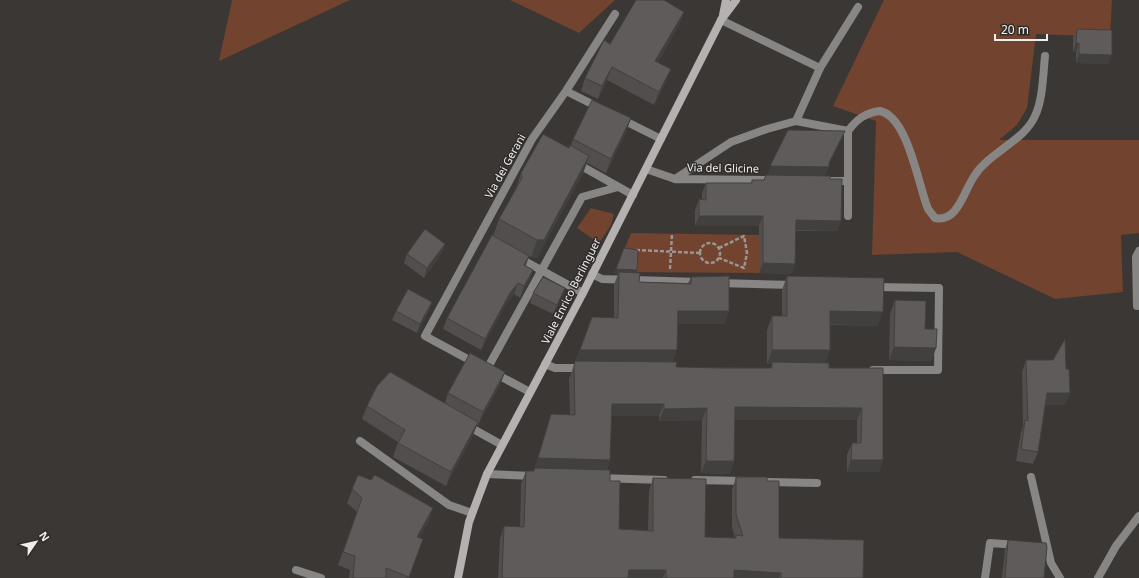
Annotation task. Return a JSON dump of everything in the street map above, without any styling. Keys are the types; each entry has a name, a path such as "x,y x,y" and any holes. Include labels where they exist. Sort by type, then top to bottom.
{"main road":[{"path":"721,20 726,0"},
{"path":"721,20 736,0"},
{"name":"Viale Enrico Berlinguer","path":"458,578 462,550 472,513 487,474 583,293 721,20"}],"street":[{"path":"796,121 820,68 858,7"},
{"name":"Via dei Gerani","path":"487,369 425,336 484,238 535,141 615,14"},
{"path":"721,20 820,68"},
{"path":"848,216 848,131 855,121 872,112 880,110 892,116 903,130 928,209 935,218 945,219 952,215 974,175 985,163 1029,127 1036,116 1040,99 1045,56"},
{"path":"566,91 661,139"},
{"path":"675,179 740,137 796,121 848,131"},
{"path":"570,160 633,195"},
{"name":"Via del Glicine","path":"646,169 675,179 778,180"},
{"path":"825,181 848,181"},
{"path":"530,392 487,369 582,197 618,187"},
{"path":"1137,306 1136,257 1139,251"},
{"path":"515,255 583,293"},
{"path":"592,274 602,279 806,285"},
{"path":"866,370 938,370 939,288 869,286"},
{"path":"545,364 555,368 595,368"},
{"path":"460,422 502,445"},
{"path":"360,441 449,505 472,513"},
{"path":"487,474 540,477"},
{"path":"1031,477 1043,547 1060,578"},
{"path":"587,478 817,483"},
{"path":"1098,578 1116,546 1139,516"},
{"path":"985,578 990,543 1025,546"},
{"path":"296,570 320,578"}],"path":[{"path":"670,272 672,234"},
{"path":"719,248 744,236 747,253 744,268 719,258"},
{"path":"708,243 714,244 719,248 719,258 715,262 708,263 702,260 700,253 702,247 708,243"},
{"path":"632,250 700,253"}],"shaded area":[{"path":"232,0 350,0 219,61"},
{"path":"510,0 615,0 579,33"},
{"path":"884,0 1112,0 1110,37 1036,34 1027,108 1017,125 999,140 1139,140 1139,233 1121,235 1123,292 1055,299 957,252 872,255 876,121 833,106"},
{"path":"591,208 614,214 611,225 599,243 577,228"},
{"path":"631,233 759,235 759,273 615,272"}],"building":[{"path":"636,0 664,0 684,12 655,61 671,69 659,92 612,67 602,86 585,78 604,40 610,44"},
{"path":"1077,29 1112,30 1112,55 1079,54 1079,43 1076,43"},
{"path":"592,100 631,118 611,159 573,139"},
{"path":"788,130 845,131 829,163 829,167 770,166"},
{"path":"543,134 569,148 570,145 589,156 544,240 537,240 499,219 522,178 521,173"},
{"path":"766,175 830,176 830,179 842,179 841,221 796,220 795,264 763,263 763,216 699,216 699,199 706,200 706,183 752,183 752,180 764,180"},
{"path":"425,229 445,244 427,268 407,254"},
{"path":"492,235 529,256 524,265 533,270 524,286 518,283 510,293 485,339 447,318"},
{"path":"624,248 638,250 637,270 616,269"},
{"path":"619,272 640,273 639,282 691,284 691,277 729,276 729,311 678,311 677,350 580,350 592,317 618,318"},
{"path":"787,276 884,278 883,312 830,311 830,350 772,350 772,316 787,316"},
{"path":"543,277 565,288 557,305 533,293"},
{"path":"408,289 432,302 420,324 396,311"},
{"path":"895,300 926,301 925,329 937,329 936,348 894,347"},
{"path":"1065,339 1066,369 1069,369 1070,393 1047,393 1038,452 1021,449 1025,420 1028,421 1026,360 1053,360"},
{"path":"470,353 505,372 483,412 448,393"},
{"path":"575,361 677,362 676,367 720,368 772,368 772,362 829,363 829,368 883,368 883,460 851,460 852,443 861,443 862,408 735,407 734,461 706,461 707,408 664,409 664,404 612,404 610,460 538,458 551,414 575,415"},
{"path":"390,372 478,422 451,472 398,443 405,430 367,406 377,386"},
{"path":"535,468 610,470 610,481 620,481 619,529 653,531 653,478 706,479 705,537 736,538 736,535 743,536 736,514 736,477 767,477 767,481 779,481 779,538 864,540 863,578 781,578 781,573 734,570 734,578 666,578 666,570 629,570 628,578 502,578 504,526 524,527 526,471 534,471"},
{"path":"358,475 371,480 375,475 433,508 417,537 423,539 409,577 386,568 386,578 353,578 355,556 343,552 362,498 352,489"},
{"path":"1008,540 1046,543 1047,547 1044,578 1005,578"}]}
